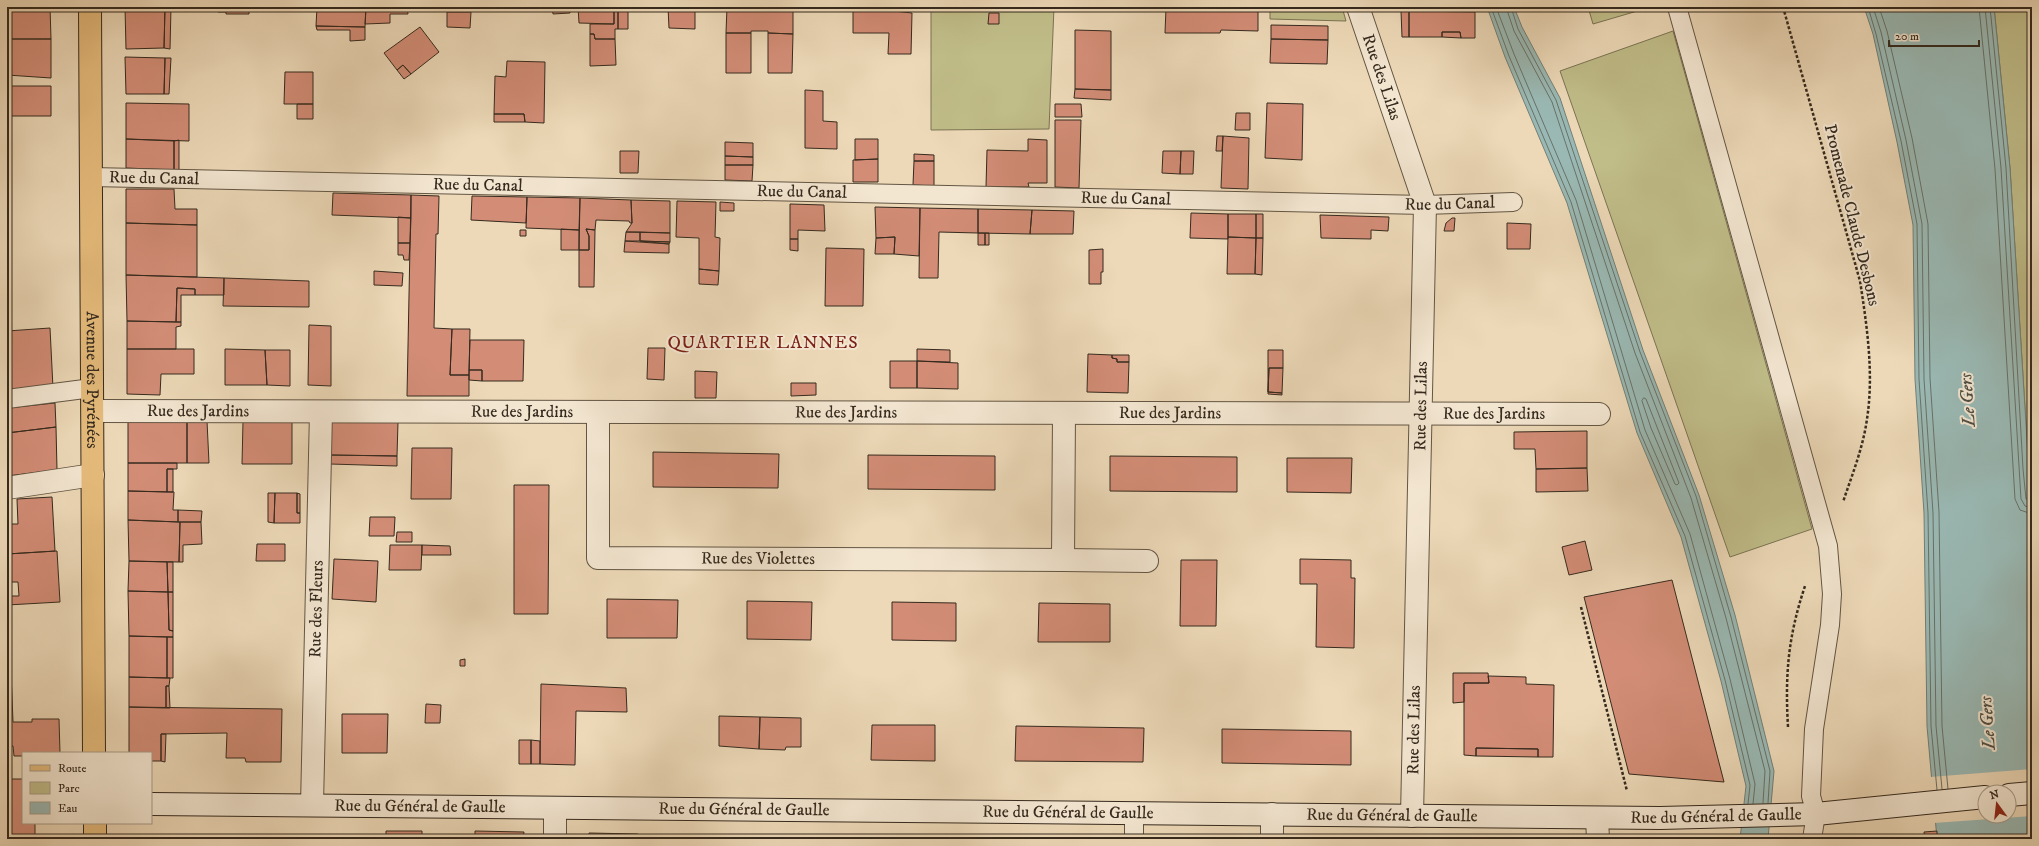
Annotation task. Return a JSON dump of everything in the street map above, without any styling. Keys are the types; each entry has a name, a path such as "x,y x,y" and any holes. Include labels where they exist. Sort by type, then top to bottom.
{"main road":[{"name":"Avenue des Pyrénées","path":"90,7 94,752"},
{"path":"95,824 95,839"}],"street":[{"name":"Rue des Lilas","path":"1358,7 1425,204 1412,816"},
{"name":"Rue des Jardins","path":"92,411 1599,414"},
{"name":"Rue des Fleurs","path":"312,806 321,412"},
{"name":"Rue des Violettes","path":"598,412 598,558 1147,561"},
{"path":"1063,560 1064,413"},
{"path":"7,488 93,475"},
{"path":"2017,794 2032,793"},
{"name":"Rue du Général de Gaulle","path":"152,804 1412,816 1598,828 1633,818 1806,814 1977,798"},
{"path":"555,808 556,839"},
{"path":"1272,814 1272,839"}],"lane":[{"path":"1677,7 1828,546 1832,594 1830,625 1814,729 1811,796 1806,814 1812,839"},
{"name":"Rue du Canal","path":"91,177 1425,204 1513,202"},
{"path":"7,399 92,388"},
{"path":"1134,813 1134,839"}],"path":[{"name":"Promenade Claude Desbons","path":"1783,7 1860,281 1867,326 1870,390 1867,419 1861,446 1842,503"},
{"path":"1788,733 1786,686 1789,646 1795,619 1807,579 1828,546"},
{"path":"1581,607 1633,818"}],"green space":[{"path":"931,7 1054,7 1049,129 931,130"},
{"path":"1270,7 1342,7 1346,21 1270,19"},
{"path":"1588,7 1651,7 1593,24"},
{"path":"1994,7 2032,7 2032,520 2010,168"},
{"path":"1673,31 1812,529 1730,557 1560,71"}],"water":[{"path":"1487,7 1514,7 1522,27 1560,98 1643,350 1699,495 1735,615 1774,771 1768,839 1740,839 1746,786 1721,681 1681,537 1637,433 1567,203 1505,57"},
{"name":"Le Gers","path":"1864,7 1994,7 2010,168 2032,520 2032,839 1937,839 1927,726 1924,513 1915,379 1913,225 1897,142 1873,34"}],"pier":[{"path":"2032,769 2032,816 2017,817 2017,784 1977,784 1977,820 1934,823 1930,777"}],"building":[{"path":"7,7 50,7 51,39 7,39"},
{"path":"125,7 165,7 164,48 126,49"},
{"path":"165,7 171,7 170,49 164,48"},
{"path":"218,7 226,7 226,12 218,12"},
{"path":"226,7 249,7 249,14 226,14"},
{"path":"317,7 366,7 365,27 316,26"},
{"path":"366,7 407,7 408,14 390,14 390,23 365,24"},
{"path":"552,7 570,7 570,13 553,14"},
{"path":"578,7 614,7 614,24 579,23"},
{"path":"614,7 618,7 618,29 615,29 615,39 595,39 594,34 590,34 590,24 614,24"},
{"path":"618,7 628,7 628,29 618,29"},
{"path":"668,7 695,8 695,29 669,28"},
{"path":"727,7 793,7 793,34 768,33 768,31 726,33"},
{"path":"1220,7 1220,9 1198,8"},
{"path":"1220,7 1256,7 1256,10 1220,9"},
{"path":"1445,7 1458,7 1458,9 1446,11"},
{"path":"1166,8 1258,10 1258,31 1221,30 1220,33 1165,33"},
{"path":"853,10 885,10 912,13 911,54 888,54 889,33 853,33"},
{"path":"1401,11 1409,11 1409,37 1402,37"},
{"path":"1409,11 1475,12 1475,38 1461,38 1460,32 1442,32 1442,37 1409,37"},
{"path":"447,12 471,12 470,28 447,27"},
{"path":"989,13 999,13 999,24 988,24"},
{"path":"1271,25 1328,26 1328,40 1271,39"},
{"path":"316,26 365,27 365,40 350,41 350,30 317,30"},
{"path":"420,27 439,52 411,74 403,65 397,70 384,53"},
{"path":"1075,30 1111,31 1111,90 1075,89"},
{"path":"1442,32 1460,32 1461,38 1442,37"},
{"path":"726,33 751,33 751,73 726,73"},
{"path":"768,33 793,34 792,73 768,73"},
{"path":"590,34 594,34 595,39 615,39 616,65 590,66"},
{"path":"9,39 51,39 51,78 7,75"},
{"path":"1271,39 1328,40 1327,64 1270,63"},
{"path":"125,57 165,58 164,94 126,94"},
{"path":"165,58 171,58 169,94 164,94"},
{"path":"507,61 545,62 544,123 525,122 524,114 494,114 495,76 506,77"},
{"path":"403,65 411,74 404,79 397,70"},
{"path":"285,72 313,72 313,104 284,104"},
{"path":"7,86 51,86 51,116 7,116"},
{"path":"1075,89 1111,90 1111,100 1074,98"},
{"path":"805,90 823,91 823,121 837,122 837,149 805,148"},
{"path":"126,103 189,104 189,141 126,139"},
{"path":"1267,103 1303,104 1302,160 1265,158"},
{"path":"297,104 313,104 313,119 297,119"},
{"path":"1055,104 1081,104 1082,117 1055,117"},
{"path":"1236,113 1250,113 1250,130 1235,130"},
{"path":"494,114 524,114 525,122 494,122"},
{"path":"1055,120 1081,120 1079,188 1055,187"},
{"path":"1217,136 1223,136 1222,151 1216,151"},
{"path":"1223,136 1249,138 1248,189 1221,188"},
{"path":"126,139 174,141 174,170 126,168"},
{"path":"855,139 878,139 878,159 855,160"},
{"path":"1028,139 1047,140 1047,183 1028,183 1029,187 986,187 987,150 1028,151"},
{"path":"179,140 179,170 174,170 174,141"},
{"path":"725,142 753,143 753,157 725,156"},
{"path":"620,151 639,151 638,173 620,173"},
{"path":"1163,151 1181,151 1180,174 1162,173"},
{"path":"1181,151 1194,151 1193,174 1180,174"},
{"path":"914,154 934,155 934,161 914,161"},
{"path":"725,156 753,157 753,165 725,165"},
{"path":"878,159 878,182 853,182 853,160"},
{"path":"914,161 934,161 934,186 913,185"},
{"path":"725,165 753,165 752,181 725,180"},
{"path":"126,189 174,189 175,209 197,209 197,225 126,223"},
{"path":"333,193 411,195 411,218 332,215"},
{"path":"411,195 439,196 438,234 436,234 434,328 452,329 450,375 469,375 469,396 407,396"},
{"path":"472,196 527,197 526,223 471,220"},
{"path":"527,197 580,198 579,230 526,228"},
{"path":"580,198 631,200 632,223 629,221 596,220 595,230 586,229 589,236 589,250 579,250"},
{"path":"631,200 670,201 670,233 626,232 632,223"},
{"path":"677,201 716,202 715,237 720,238 719,271 699,269 699,238 676,237"},
{"path":"720,202 734,203 734,211 720,211"},
{"path":"790,204 824,205 825,231 798,230 798,239 790,239"},
{"path":"875,207 920,208 919,256 894,254 895,237 876,238"},
{"path":"920,208 978,209 978,233 939,232 938,278 919,278"},
{"path":"978,209 1032,210 1030,234 978,233"},
{"path":"1032,210 1074,211 1073,234 1030,234"},
{"path":"1191,213 1228,214 1228,239 1190,238"},
{"path":"1228,214 1256,214 1256,238 1228,237"},
{"path":"1256,214 1263,214 1263,238 1256,238"},
{"path":"1320,215 1389,217 1388,231 1371,230 1371,239 1321,238"},
{"path":"398,217 411,218 410,243 398,243"},
{"path":"1452,218 1455,218 1454,231 1444,231 1446,223"},
{"path":"126,223 197,225 197,277 126,275"},
{"path":"1507,223 1531,224 1530,249 1507,249"},
{"path":"561,229 579,230 579,250 561,250"},
{"path":"586,229 595,230 594,287 579,287 579,250 589,250 589,236"},
{"path":"520,230 526,230 526,236 520,236"},
{"path":"626,232 640,232 640,241 625,241"},
{"path":"640,232 670,233 670,242 640,241"},
{"path":"978,233 985,233 985,245 978,245"},
{"path":"985,233 989,233 989,245 985,245"},
{"path":"895,237 894,254 875,254 876,238"},
{"path":"1228,237 1256,238 1255,274 1227,274"},
{"path":"1256,238 1263,238 1262,275 1255,274"},
{"path":"790,239 798,239 798,251 790,250"},
{"path":"625,241 669,244 669,253 624,252"},
{"path":"640,241 670,242 669,244"},
{"path":"398,243 410,243 409,260 404,260 403,255 398,255"},
{"path":"826,248 864,249 863,306 825,306"},
{"path":"1103,249 1103,272 1101,272 1101,284 1089,284 1089,250"},
{"path":"699,269 719,271 718,285 699,284"},
{"path":"374,271 403,273 402,286 374,285"},
{"path":"126,275 224,278 224,295 195,295 195,289 177,288 176,322 127,321"},
{"path":"224,278 309,281 309,307 223,306"},
{"path":"177,288 195,289 195,295 181,295 181,322 176,322"},
{"path":"127,321 181,322 181,326 176,327 176,349 127,349"},
{"path":"309,325 331,326 331,386 308,385"},
{"path":"50,328 53,388 7,391 7,331"},
{"path":"452,329 470,329 469,375 450,375"},
{"path":"470,340 524,340 523,381 482,381 482,370 469,370"},
{"path":"648,348 665,348 664,380 647,379"},
{"path":"127,349 194,349 194,374 161,374 160,395 127,394"},
{"path":"225,349 265,350 267,385 225,385"},
{"path":"917,349 950,350 950,362 917,361"},
{"path":"265,350 290,350 290,386 267,385"},
{"path":"1268,350 1283,350 1283,368 1269,368 1268,392"},
{"path":"1088,354 1112,355 1112,358 1117,359 1117,362 1129,362 1128,393 1087,392"},
{"path":"1112,355 1129,355 1129,362 1117,362 1117,359 1112,358"},
{"path":"890,361 917,361 917,388 890,388"},
{"path":"917,361 958,363 958,389 917,388"},
{"path":"1269,368 1283,368 1282,393 1268,392"},
{"path":"469,370 482,370 482,381 469,380"},
{"path":"695,371 717,372 716,398 695,398"},
{"path":"791,383 816,383 816,395 791,396"},
{"path":"1268,392 1282,393 1282,395 1268,394"},
{"path":"55,403 56,427 7,433 7,408"},
{"path":"187,421 207,421 209,463 187,463"},
{"path":"187,421 187,463 128,463 128,422"},
{"path":"243,421 292,422 292,464 242,464"},
{"path":"331,422 398,422 397,456 330,455"},
{"path":"56,427 57,470 7,476 7,433"},
{"path":"1587,431 1587,468 1536,469 1535,449 1514,449 1514,432"},
{"path":"412,448 452,448 451,499 411,499"},
{"path":"653,452 779,454 778,488 653,487"},
{"path":"330,455 397,456 397,466 330,464"},
{"path":"868,455 995,456 995,490 868,489"},
{"path":"1110,456 1237,457 1237,492 1110,491"},
{"path":"1287,458 1352,458 1351,493 1287,492"},
{"path":"128,463 177,463 177,469 167,469 167,492 128,491"},
{"path":"1587,468 1588,491 1536,492 1536,469"},
{"path":"167,469 173,469 173,492 167,492"},
{"path":"514,485 549,485 548,614 514,614"},
{"path":"128,491 174,492 173,510 178,510 178,522 128,520"},
{"path":"268,493 275,493 274,523 268,522"},
{"path":"275,493 297,493 297,513 300,513 300,523 274,523"},
{"path":"297,493 300,494 300,513 297,513"},
{"path":"52,497 55,551 7,554 7,524 18,524 17,499"},
{"path":"178,510 202,511 201,522 178,522"},
{"path":"370,517 395,517 394,536 369,536"},
{"path":"128,520 180,522 179,562 129,561"},
{"path":"180,522 201,522 202,544 183,545 183,562 179,562"},
{"path":"397,532 412,532 412,542 396,542"},
{"path":"1585,541 1592,570 1569,575 1562,547"},
{"path":"257,544 285,544 285,561 256,561"},
{"path":"390,545 422,545 421,570 389,570"},
{"path":"422,545 450,546 451,555 422,555"},
{"path":"57,551 60,602 7,605 7,588 8,596 19,596 18,582 7,582 7,554"},
{"path":"334,559 378,561 376,602 332,599"},
{"path":"1300,559 1351,560 1351,578 1355,578 1354,648 1316,647 1317,584 1300,584"},
{"path":"1181,560 1217,560 1216,626 1180,626"},
{"path":"129,561 167,562 168,592 128,591"},
{"path":"167,562 173,562 173,592 168,592"},
{"path":"1672,580 1724,782 1629,774 1584,597"},
{"path":"128,591 168,592 169,630 173,631 173,637 129,636"},
{"path":"168,592 173,592 173,631 169,630"},
{"path":"607,599 678,600 677,638 607,638"},
{"path":"747,601 812,602 811,640 747,639"},
{"path":"892,602 956,603 956,641 892,640"},
{"path":"1039,603 1110,604 1110,642 1038,642"},
{"path":"7,623 9,623 13,722 32,722 32,719 59,719 60,752 22,752 22,756 14,756 13,746 7,746"},
{"path":"129,636 167,637 167,678 129,677"},
{"path":"167,637 173,637 173,678 167,678"},
{"path":"465,659 465,666 460,666 460,660"},
{"path":"1453,673 1488,673 1489,683 1464,683 1464,702 1453,703"},
{"path":"1488,676 1526,677 1526,684 1554,685 1553,757 1538,757 1538,749 1476,748 1476,756 1464,755 1464,683 1489,683"},
{"path":"129,677 170,678 169,686 166,686 166,708 129,707"},
{"path":"541,684 626,688 627,712 576,711 575,765 540,764"},
{"path":"166,686 169,686 170,708 166,708"},
{"path":"426,704 441,705 440,723 425,723"},
{"path":"129,707 282,709 281,762 246,762 245,758 226,758 227,733 161,734 161,761 152,761 152,752 129,752"},
{"path":"342,714 388,714 387,753 342,753"},
{"path":"719,716 760,717 759,749 719,746"},
{"path":"760,717 801,718 801,747 786,747 785,750 759,749"},
{"path":"872,725 935,725 935,761 871,760"},
{"path":"1016,726 1144,728 1143,762 1015,761"},
{"path":"1222,729 1351,731 1351,765 1222,763"},
{"path":"161,734 166,734 165,762 161,761"},
{"path":"519,740 531,740 531,764 519,764"},
{"path":"531,740 540,741 540,764 531,764"},
{"path":"1476,748 1538,749 1538,757 1476,756"},
{"path":"7,779 22,779 22,824 35,824 35,838 7,838"},
{"path":"386,831 422,831 422,839 386,839"},
{"path":"475,831 524,832 523,839 475,839"},
{"path":"1937,831 1937,839 1925,839 1924,832"},
{"path":"589,833 638,834 638,839 589,839"},
{"path":"753,835 975,838 753,839"}],"district":[{"name":"QUARTIER LANNES","path":"763,343"}]}
